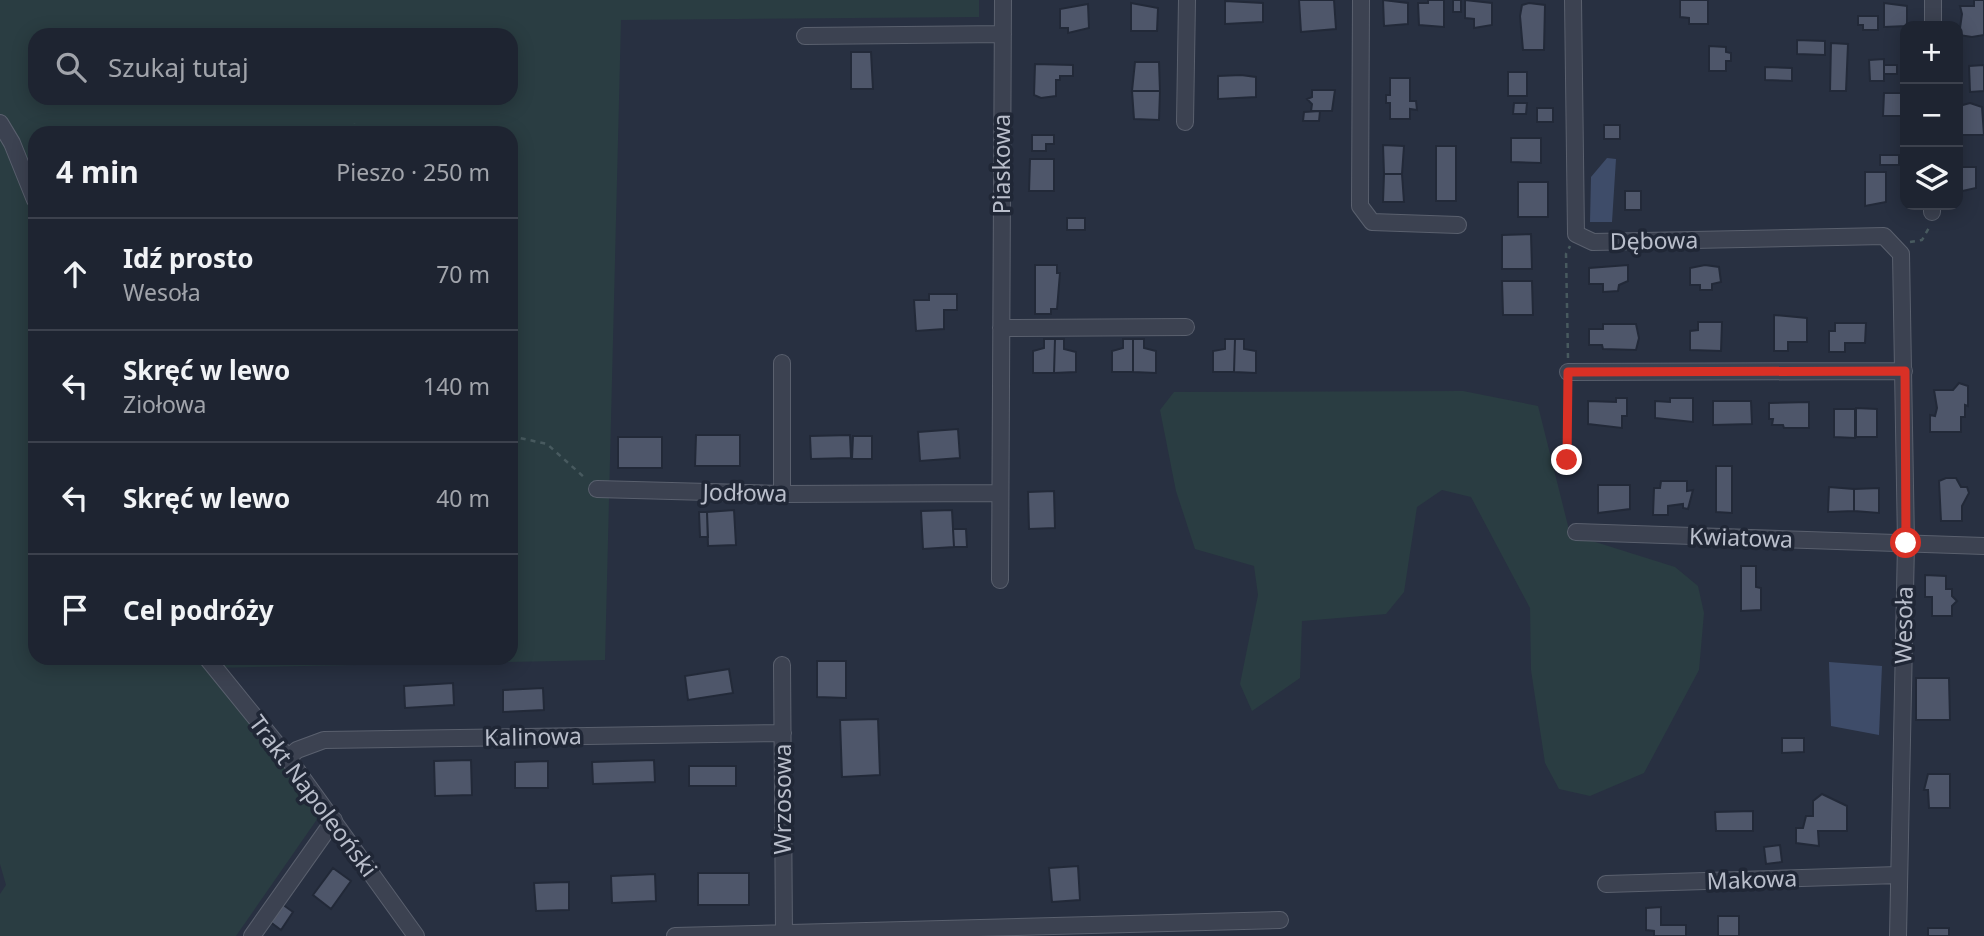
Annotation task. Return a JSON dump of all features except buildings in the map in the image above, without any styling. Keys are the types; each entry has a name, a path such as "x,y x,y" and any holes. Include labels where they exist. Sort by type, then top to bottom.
{"street":[{"name":"Piaskowa","path":"1000,580 998,494 1003,0"},
{"path":"1185,122 1187,0"},
{"path":"1361,0 1360,206 1372,222 1458,225"},
{"name":"Dębowa","path":"1573,0 1576,234 1594,242 1884,236 1901,254"},
{"path":"1933,0 1933,21"},
{"path":"805,36 1003,34"},
{"path":"0,123 12,143 28,183"},
{"name":"Wesoła","path":"1898,936 1906,543 1901,254"},
{"path":"1000,328 1186,327"},
{"path":"782,363 782,494"},
{"path":"1568,372 1905,371"},
{"name":"Jodłowa","path":"597,489 782,494 998,494"},
{"name":"Kwiatowa","path":"1576,532 1984,546"},
{"name":"Trakt Napoleoński","path":"213,665 288,758 416,936"},
{"name":"Wrzosowa","path":"782,665 784,934"},
{"name":"Kalinowa","path":"288,758 297,750 324,740 783,733"},
{"path":"252,936 334,820"},
{"name":"Makowa","path":"1606,884 1898,876"},
{"path":"676,936 1280,920"}],"path":[{"path":"354,122 354,126"},
{"path":"1901,254 1906,242 1922,240 1930,226 1932,210"},
{"path":"1567,460 1566,254 1576,234"},
{"path":"518,438 547,444 597,489"}],"green space":[{"path":"0,0 979,0 979,17 621,20 605,660 518,662 518,126 28,126 28,665 358,665 209,668 320,815 236,936 0,936 0,894 6,885 0,864"},
{"path":"1463,391 1538,406 1570,534 1675,567 1698,586 1704,613 1699,670 1644,773 1590,796 1559,789 1545,763 1531,670 1530,608 1471,497 1442,490 1417,507 1404,592 1386,614 1302,621 1300,678 1252,711 1240,684 1258,595 1254,566 1195,549 1176,491 1160,410 1174,392"}],"water":[{"path":"1607,158 1616,159 1612,222 1590,222 1591,177"},
{"path":"1829,662 1882,666 1879,735 1831,726"}],"route":[{"path":"1567,460 1568,372 1905,371 1906,543"}]}
